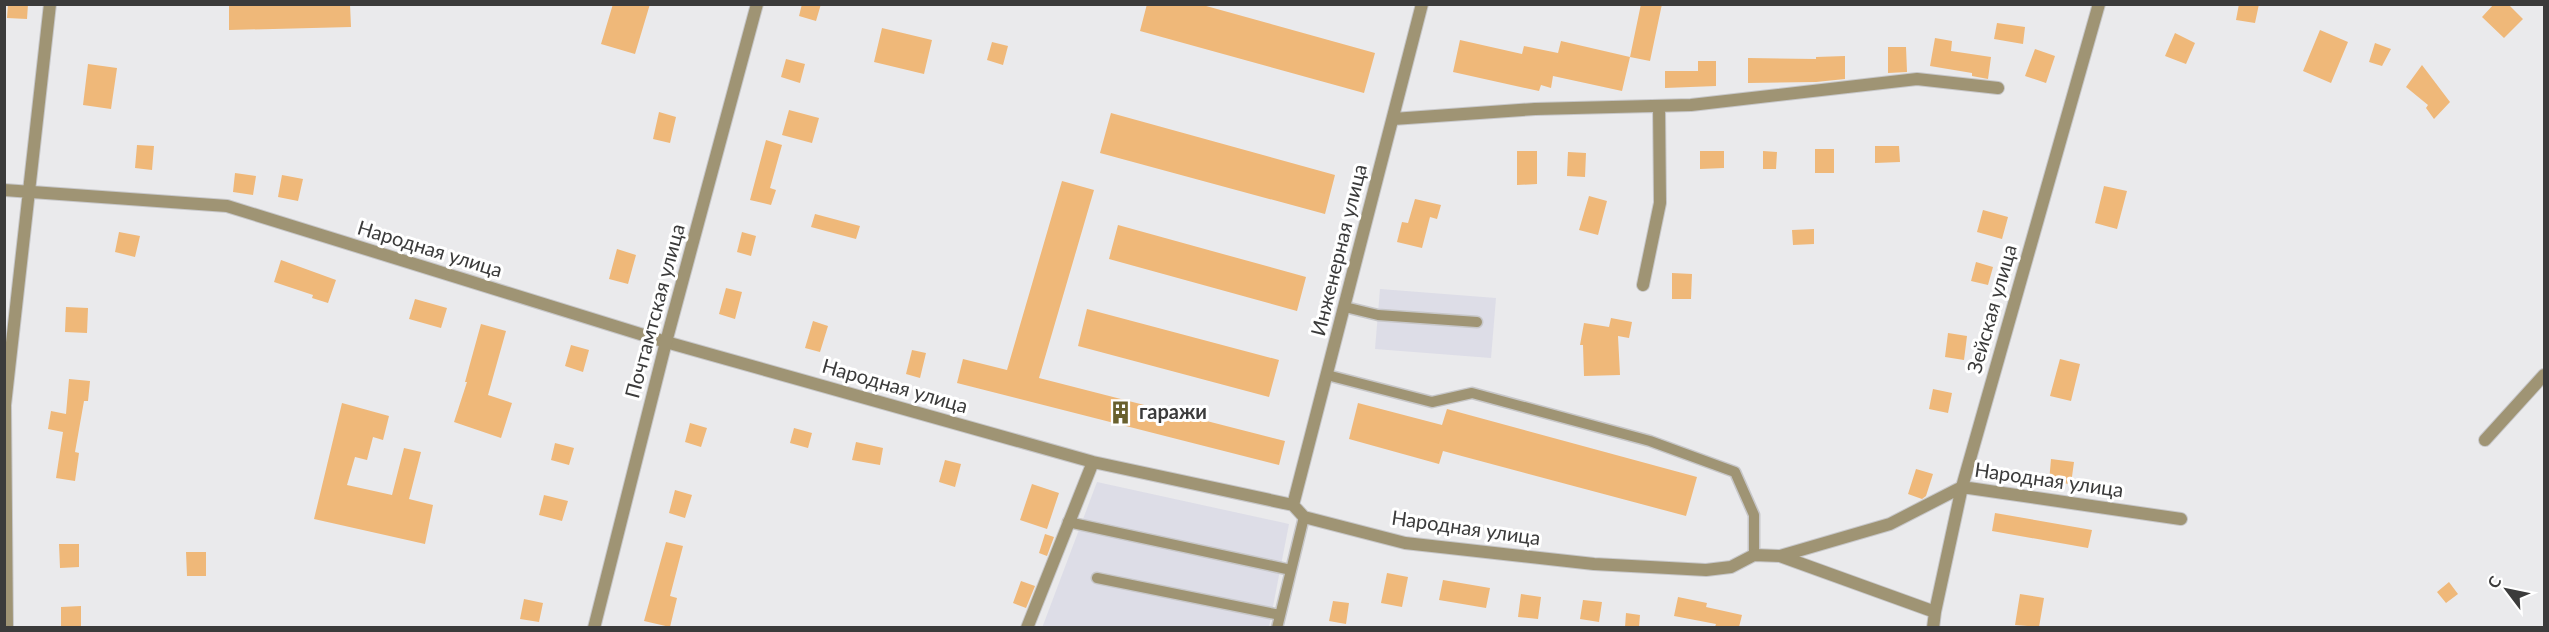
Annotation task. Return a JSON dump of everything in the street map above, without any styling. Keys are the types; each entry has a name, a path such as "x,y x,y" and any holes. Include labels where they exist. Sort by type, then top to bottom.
{"street":[{"path":"8,627 5,405 50,4"},
{"name":"Почтамтская улица","path":"594,627 666,342 758,4"},
{"name":"Инженерная улица","path":"1293,505 1422,4"},
{"name":"Зейская улица","path":"1934,627 1935,612 1962,487 2099,4"},
{"path":"1393,119 1535,109 1691,105 1917,79 1998,88"},
{"path":"1643,285 1660,203 1659,106"},
{"name":"Народная улица","path":"4,190 227,206 666,342 1093,462 1293,505"},
{"path":"2485,440 2544,375"},
{"path":"1027,627 1093,462"},
{"name":"Народная улица","path":"1780,556 1890,524 1962,487 2181,519"},
{"path":"1293,505 1304,517"},
{"name":"Народная улица","path":"1304,517 1405,543 1594,564 1706,570 1731,567 1754,555 1780,556 1935,612"}],"lane":[{"path":"1345,307 1378,315 1477,322"},
{"path":"1327,375 1432,402 1472,393 1650,441 1735,472 1754,515 1754,555"},
{"path":"1277,627 1304,517"},
{"path":"1068,522 1291,570"},
{"path":"1097,578 1280,615"}],"shaded area":[{"path":"1380,289 1496,298 1491,358 1375,349"},
{"path":"1097,482 1289,524 1269,627 1042,628"}],"building":[{"path":"8,4 28,4 27,19 7,18"},
{"path":"229,4 350,4 351,27 229,30"},
{"path":"613,4 650,4 635,54 601,44"},
{"path":"802,4 821,4 816,21 799,16"},
{"path":"1147,4 1199,4 1375,53 1364,93 1140,31"},
{"path":"1641,4 1662,4 1650,61 1630,57"},
{"path":"2239,4 2259,4 2255,23 2236,20"},
{"path":"2494,4 2508,4 2523,19 2504,38 2482,17"},
{"path":"1997,23 2025,27 2023,44 1994,39"},
{"path":"882,28 932,40 924,74 874,62"},
{"path":"2320,30 2348,42 2331,83 2303,71"},
{"path":"2175,33 2195,43 2186,64 2165,56"},
{"path":"1935,38 1952,41 1951,51 1991,57 1988,79 1972,76 1972,73 1930,66"},
{"path":"1460,40 1522,54 1524,46 1558,53 1561,41 1630,57 1622,91 1553,76 1551,88 1541,85 1539,91 1453,72"},
{"path":"992,42 1008,46 1003,65 987,60"},
{"path":"2375,43 2391,49 2382,66 2369,62"},
{"path":"1888,47 1906,47 1907,72 1888,73"},
{"path":"2035,49 2055,56 2046,83 2025,76"},
{"path":"1845,56 1845,79 1816,82 1748,83 1748,58 1816,59 1816,57"},
{"path":"786,59 805,64 800,83 781,77"},
{"path":"1698,61 1716,61 1716,86 1665,88 1665,71 1698,71"},
{"path":"88,64 117,68 111,109 83,105"},
{"path":"2422,65 2450,102 2434,119 2426,108 2428,105 2406,87"},
{"path":"789,110 819,118 812,143 782,135"},
{"path":"659,112 676,117 670,143 653,139"},
{"path":"1111,113 1335,175 1325,214 1100,153"},
{"path":"766,140 782,145 770,188 776,190 771,205 750,200"},
{"path":"137,145 154,146 152,170 135,168"},
{"path":"1875,146 1899,146 1900,162 1875,163"},
{"path":"1815,149 1834,149 1834,173 1815,173"},
{"path":"1517,151 1537,151 1537,184 1517,185"},
{"path":"1700,151 1724,151 1724,168 1700,169"},
{"path":"1763,151 1777,152 1776,169 1763,169"},
{"path":"1568,152 1586,153 1585,177 1567,176"},
{"path":"235,173 256,176 253,195 233,192"},
{"path":"282,175 303,179 298,201 278,197"},
{"path":"1062,181 1094,190 1039,378 1285,441 1279,465 957,383 963,359 1007,370"},
{"path":"2104,186 2127,191 2117,229 2095,223"},
{"path":"1589,196 1607,201 1598,235 1579,230"},
{"path":"1415,199 1441,205 1437,219 1430,217 1422,248 1397,242 1402,222 1408,223"},
{"path":"1983,210 2008,217 2002,239 1977,232"},
{"path":"815,214 860,226 856,239 811,227"},
{"path":"1118,225 1306,277 1297,311 1109,259"},
{"path":"1814,229 1814,244 1793,245 1792,230"},
{"path":"119,232 140,236 135,257 115,252"},
{"path":"742,232 756,236 751,256 737,252"},
{"path":"617,249 636,255 628,284 609,279"},
{"path":"281,260 336,280 328,303 312,298 313,295 274,282"},
{"path":"1976,262 1993,267 1988,285 1971,281"},
{"path":"1672,273 1692,274 1691,299 1672,299"},
{"path":"726,288 742,292 735,319 719,314"},
{"path":"415,299 447,308 441,328 409,319"},
{"path":"66,307 88,308 87,333 65,332"},
{"path":"1087,309 1279,360 1269,397 1078,346"},
{"path":"1611,318 1632,322 1629,338 1618,336 1620,375 1584,376 1583,345 1580,345 1584,323 1609,327"},
{"path":"813,321 828,326 820,352 805,348"},
{"path":"481,324 506,331 488,395 512,403 501,438 454,422 467,382 465,382"},
{"path":"1948,333 1967,336 1964,360 1945,357"},
{"path":"571,345 589,350 583,372 565,366"},
{"path":"912,350 926,353 920,378 906,374"},
{"path":"2060,359 2080,364 2071,401 2050,396"},
{"path":"69,379 90,381 88,401 84,401 75,452 79,453 75,481 56,478 63,432 48,429 51,411 66,414"},
{"path":"1933,389 1952,393 1948,413 1929,409"},
{"path":"342,403 389,416 383,440 373,437 367,460 355,457 347,485 392,495 404,448 421,452 409,499 433,505 425,544 314,519"},
{"path":"1358,403 1442,425 1447,409 1697,477 1686,516 1443,451 1439,464 1349,439"},
{"path":"690,423 707,428 701,447 685,442"},
{"path":"794,428 812,433 808,448 790,443"},
{"path":"856,442 883,448 880,465 852,460"},
{"path":"555,443 574,448 569,465 551,460"},
{"path":"2051,459 2074,462 2071,484 2049,482"},
{"path":"945,460 961,464 955,487 939,482"},
{"path":"1916,469 1933,474 1926,496 1922,499 1908,494"},
{"path":"1032,484 1059,493 1047,529 1020,520"},
{"path":"675,490 692,495 685,518 669,513"},
{"path":"544,495 568,501 562,521 539,515"},
{"path":"1995,513 2092,530 2088,548 1992,531"},
{"path":"1045,534 1054,537 1047,556 1039,553"},
{"path":"666,542 683,546 670,596 677,598 670,627 644,621"},
{"path":"59,544 79,544 79,567 60,568"},
{"path":"186,552 206,552 206,576 187,576"},
{"path":"1387,573 1408,577 1402,607 1381,603"},
{"path":"1443,580 1490,588 1486,608 1439,600"},
{"path":"1021,581 1035,586 1026,608 1013,603"},
{"path":"2449,582 2458,594 2446,603 2437,592"},
{"path":"1521,594 1541,597 1538,619 1518,617"},
{"path":"2020,594 2044,598 2039,627 2015,625"},
{"path":"1678,597 1707,603 1706,607 1742,615 1739,627 1715,627 1716,624 1674,616"},
{"path":"524,599 543,603 539,622 520,619"},
{"path":"1583,600 1602,602 1599,622 1580,619"},
{"path":"1333,601 1349,603 1346,624 1329,621"},
{"path":"81,606 81,627 61,627 61,607"},
{"path":"1626,613 1640,615 1639,627 1625,627"}],"place":[{"name":"гаражи","path":"1121,412"}]}
